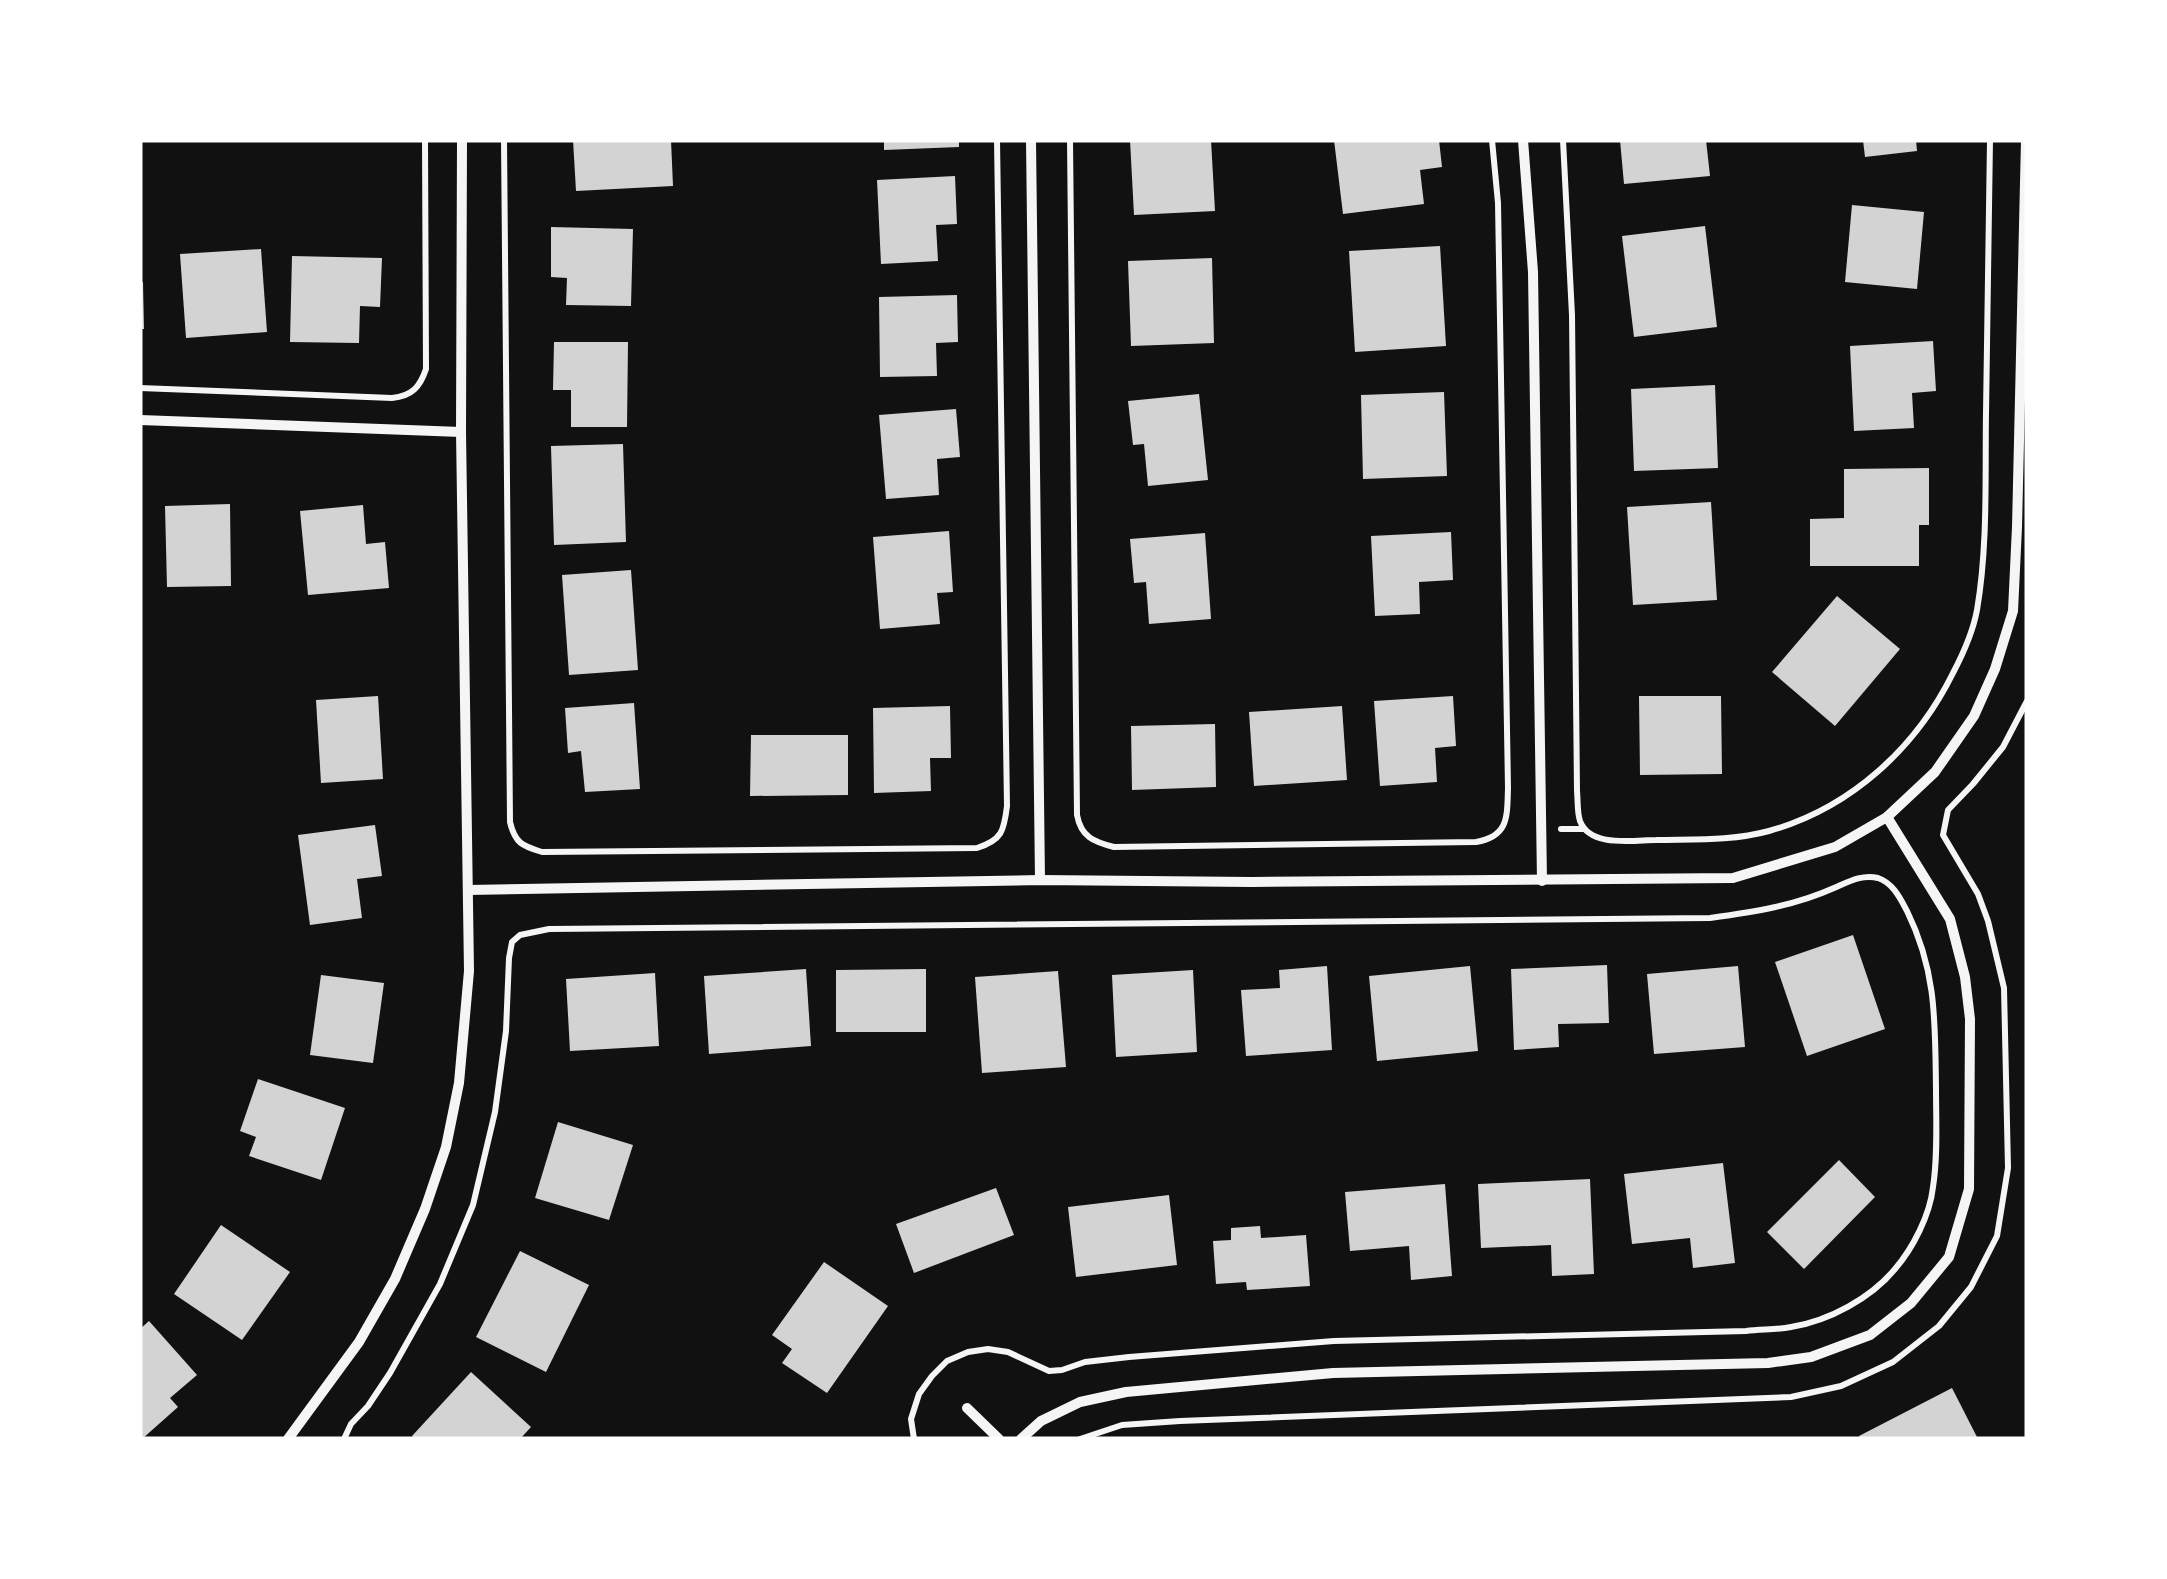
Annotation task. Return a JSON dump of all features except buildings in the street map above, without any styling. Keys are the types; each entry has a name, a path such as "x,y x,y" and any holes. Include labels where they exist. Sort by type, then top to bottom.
{"street":[{"path":"288,1439 359,1342 395,1280 446,1147 459,1083 470,970 461,432 462,140"},
{"path":"1032,140 1040,880"},
{"path":"1523,140 1533,292 1542,881"},
{"path":"468,890 1040,880 1733,878 1835,848 1887,817 1935,772 1974,716 1995,669 2013,611 2026,140"},
{"path":"140,420 461,432"},
{"path":"1020,1439 1041,1421 1080,1402 1126,1392 1333,1373 1768,1363 1810,1357 1870,1334 1911,1303 1949,1257 1969,1189 1970,1019 1965,976 1950,919 1887,817"},
{"path":"968,1408 999,1439"}],"path":[{"path":"140,388 392,398 415,390 426,369 425,140"},
{"path":"504,140 510,822 514,837 526,848 542,852 977,848 1001,835 1006,806 998,140"},
{"path":"1070,140 1077,815 1084,834 1094,842 1114,847 1476,842 1491,839 1503,828 1508,814 1498,222 1492,140"},
{"path":"1563,140 1572,315 1579,819 1593,836 1614,841 1728,839 1770,830 1813,814 1865,783 1905,748 1939,702 1964,652 1977,612 1984,529 1990,140"},
{"path":"1080,1439 1122,1425 1180,1421 1791,1396 1842,1386 1892,1362 1939,1326 1971,1286 1997,1236 2008,1168 2004,988 1978,894 1943,835 1948,810 2003,747 2027,701"},
{"path":"344,1439 390,1373 440,1284 473,1205 495,1112 506,1031 509,958 512,942 520,935 548,928 1710,918 1774,909 1864,876 1888,883 1898,895 1919,936 1930,976 1936,1038 1933,1190 1919,1232 1896,1269 1864,1298 1794,1327 1746,1330 1334,1341 1129,1357 1049,1371 1008,1352 968,1352 947,1362 919,1394 911,1419 914,1439"}]}
